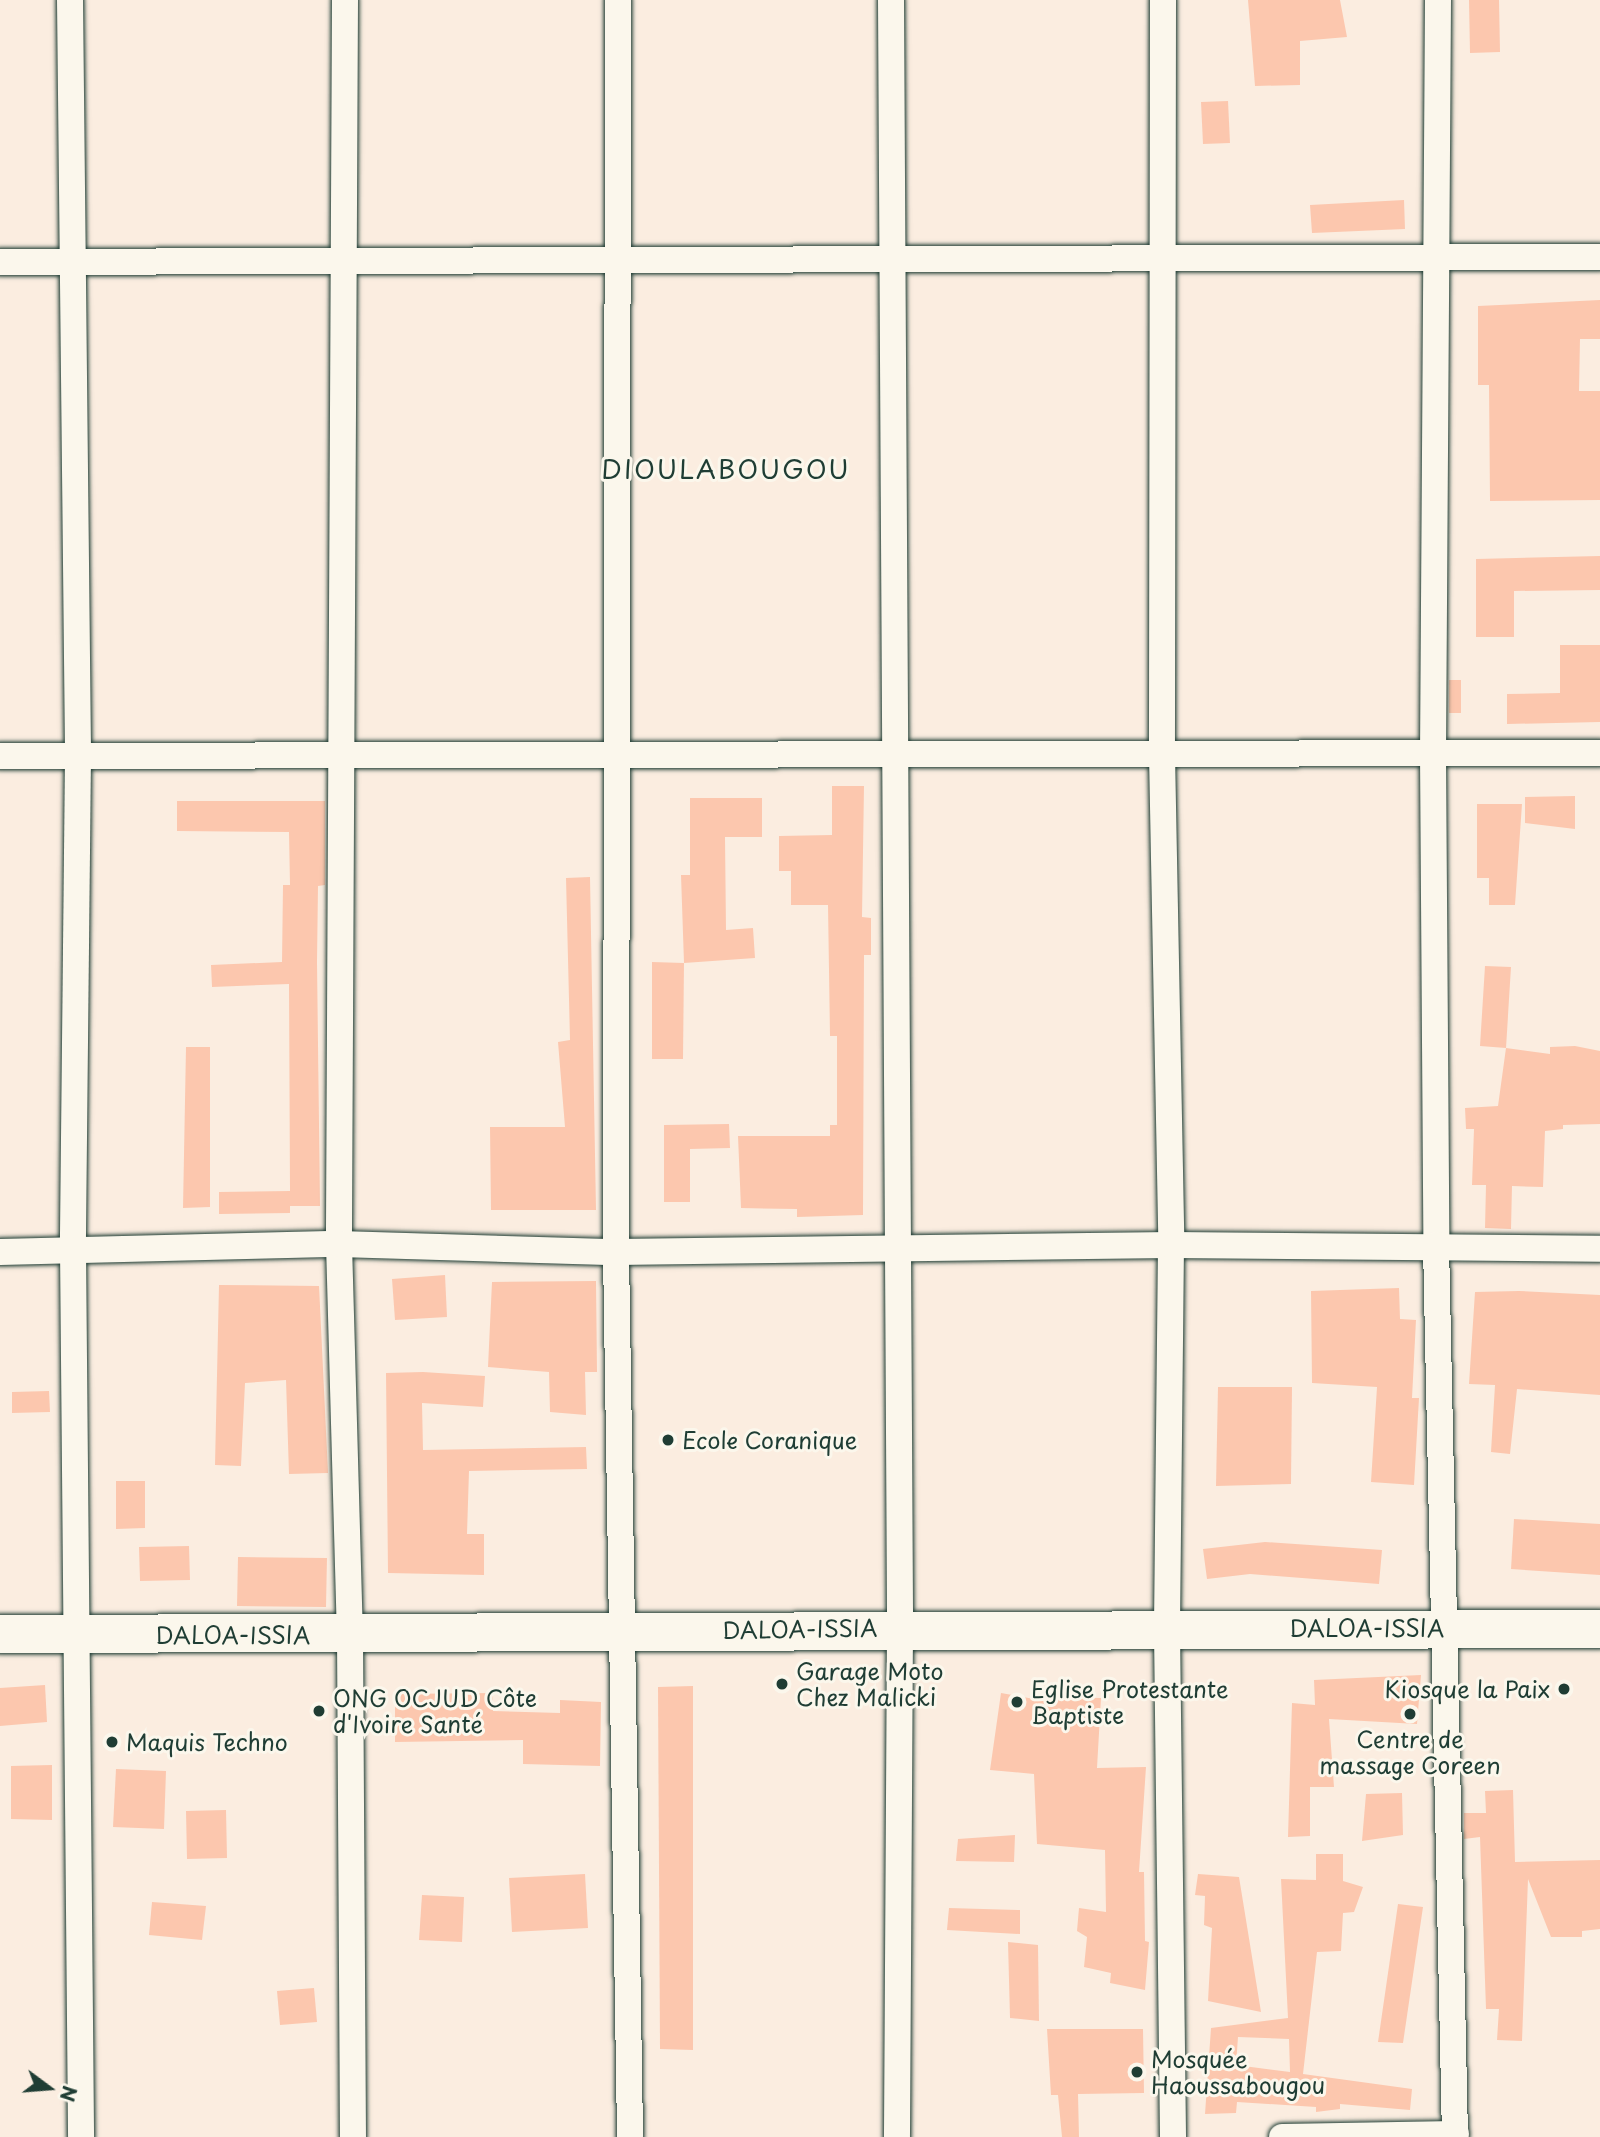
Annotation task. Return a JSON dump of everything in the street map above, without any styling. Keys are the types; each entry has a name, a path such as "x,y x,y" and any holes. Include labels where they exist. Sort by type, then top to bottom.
{"main road":[{"name":"DALOA-ISSIA","path":"0,1634 351,1635 901,1628 1600,1629"}],"street":[{"path":"69,0 78,756 73,1249 81,2137"},
{"path":"345,0 339,1244 351,1635 353,2137"},
{"path":"618,0 616,1252 630,2137"},
{"path":"891,0 895,259 893,755 896,1247 901,1628 897,2137"},
{"path":"1163,0 1162,754 1171,1245 1167,1630 1173,2137"},
{"path":"1282,2137 1455,2135 1436,1245 1433,755 1438,0"},
{"path":"0,262 618,264 1162,256 1600,257"},
{"path":"0,756 341,758 617,752 893,755 1600,753"},
{"path":"0,1252 339,1244 616,1252 1171,1245 1436,1245 1600,1249"}],"building":[{"path":"1248,0 1340,0 1347,37 1300,41 1300,85 1255,86"},
{"path":"1469,0 1499,0 1500,52 1470,53"},
{"path":"1228,101 1230,143 1203,144 1201,102"},
{"path":"1404,200 1405,229 1312,233 1310,205"},
{"path":"1600,300 1600,339 1580,339 1579,391 1600,391 1600,500 1490,501 1489,385 1478,385 1478,306"},
{"path":"1600,556 1600,590 1514,591 1514,637 1476,637 1476,559"},
{"path":"1560,645 1600,645 1600,722 1507,724 1507,694 1560,693"},
{"path":"1449,680 1461,680 1461,713 1449,713"},
{"path":"832,786 864,786 862,917 871,918 871,955 864,955 863,1215 797,1217 797,1209 741,1208 738,1136 830,1136 830,1125 837,1125 837,1036 830,1036 828,905 791,905 791,871 779,871 779,836 832,835"},
{"path":"1575,796 1575,829 1525,823 1525,797"},
{"path":"690,798 762,798 762,837 725,837 726,930 753,928 755,958 684,963 681,875 690,875"},
{"path":"177,801 325,801 325,885 318,886 317,962 320,1206 290,1206 290,1213 219,1214 219,1192 290,1191 289,984 212,987 211,965 282,962 283,885 290,885 289,832 177,831"},
{"path":"1477,804 1522,804 1515,905 1489,905 1489,878 1477,878"},
{"path":"590,877 596,1210 491,1210 490,1127 565,1127 558,1042 570,1040 566,878"},
{"path":"652,962 684,963 683,1059 652,1059"},
{"path":"1485,966 1511,967 1506,1048 1480,1046"},
{"path":"1575,1046 1600,1051 1600,1124 1563,1125 1563,1129 1545,1131 1543,1187 1512,1186 1511,1229 1485,1228 1486,1185 1472,1185 1474,1129 1466,1129 1465,1108 1498,1106 1506,1048 1550,1054 1550,1047"},
{"path":"186,1047 210,1047 210,1207 183,1208"},
{"path":"729,1124 730,1148 690,1149 690,1202 664,1202 664,1125"},
{"path":"445,1275 447,1317 395,1320 392,1279"},
{"path":"596,1281 597,1372 585,1372 586,1415 550,1412 549,1372 488,1367 492,1282"},
{"path":"219,1285 319,1286 328,1473 289,1474 286,1380 245,1383 241,1466 215,1465"},
{"path":"1399,1288 1400,1319 1416,1320 1412,1398 1419,1398 1414,1485 1371,1482 1377,1387 1312,1383 1311,1291"},
{"path":"1475,1292 1600,1295 1600,1395 1517,1389 1510,1454 1491,1452 1495,1385 1469,1384"},
{"path":"423,1372 485,1376 483,1407 422,1403 423,1450 586,1447 587,1469 469,1471 467,1534 484,1534 484,1575 388,1573 386,1373"},
{"path":"1218,1387 1292,1387 1291,1484 1216,1486"},
{"path":"49,1391 50,1412 12,1413 12,1392"},
{"path":"116,1481 145,1481 145,1528 116,1529"},
{"path":"1514,1519 1600,1524 1600,1575 1511,1569"},
{"path":"1265,1542 1382,1550 1379,1584 1250,1574 1207,1579 1203,1549"},
{"path":"189,1546 190,1580 140,1581 139,1547"},
{"path":"238,1557 327,1558 326,1607 237,1606"},
{"path":"1421,1675 1417,1724 1329,1719 1334,1787 1310,1787 1310,1836 1288,1837 1292,1703 1315,1705 1314,1680"},
{"path":"45,1685 47,1722 0,1726 0,1688"},
{"path":"693,1686 693,2050 660,2049 658,1687"},
{"path":"493,1693 493,1711 560,1713 560,1700 601,1702 600,1766 523,1764 523,1740 395,1742 395,1694"},
{"path":"1001,1693 1051,1702 1051,1697 1101,1698 1097,1768 1146,1767 1139,1872 1144,1872 1145,1941 1149,1942 1145,1990 1110,1983 1111,1973 1084,1967 1087,1937 1077,1931 1079,1908 1106,1912 1105,1850 1037,1844 1034,1774 990,1770"},
{"path":"52,1765 52,1820 11,1819 11,1766"},
{"path":"116,1769 166,1771 164,1829 113,1827"},
{"path":"1513,1790 1515,1862 1600,1860 1600,1929 1582,1931 1582,1937 1551,1937 1528,1879 1522,2041 1497,2040 1499,2009 1486,2009 1480,1837 1464,1839 1464,1813 1486,1813 1485,1791"},
{"path":"1402,1793 1403,1835 1362,1841 1366,1794"},
{"path":"226,1810 227,1858 187,1859 186,1811"},
{"path":"1015,1835 1014,1862 956,1861 958,1839"},
{"path":"1316,1854 1343,1854 1343,1881 1363,1887 1354,1912 1343,1913 1341,1951 1317,1952 1303,2074 1412,2089 1410,2110 1340,2104 1340,2109 1316,2112 1316,2107 1237,2102 1236,2113 1205,2114 1211,2028 1288,2018 1281,1879 1316,1880","holes":["1238,2037 1289,2039 1290,2072 1236,2065"]},
{"path":"585,1874 588,1928 512,1932 509,1878"},
{"path":"1198,1874 1239,1877 1261,2012 1208,2001 1212,1928 1204,1925 1205,1896 1195,1895"},
{"path":"422,1895 464,1897 462,1942 419,1940"},
{"path":"152,1902 206,1906 202,1940 149,1935"},
{"path":"1398,1904 1423,1907 1403,2043 1378,2042"},
{"path":"949,1908 1020,1910 1020,1934 947,1930"},
{"path":"1008,1942 1038,1945 1039,2021 1010,2018"},
{"path":"314,1988 317,2022 280,2025 277,1991"},
{"path":"1047,2029 1143,2029 1144,2093 1078,2094 1079,2137 1062,2137 1058,2095 1051,2095"}],"place":[{"name":"Ecole Coranique","path":"668,1440"},
{"name":"Garage Moto Chez Malicki","path":"782,1684"},
{"name":"Kiosque la Paix","path":"1564,1689"},
{"name":"Eglise Protestante Baptiste","path":"1017,1702"},
{"name":"ONG OCJUD Côte d'Ivoire Santé","path":"319,1711"},
{"name":"Centre de massage Coreen","path":"1410,1714"},
{"name":"Maquis Techno","path":"112,1742"},
{"name":"Mosquée Haoussabougou","path":"1137,2072"}],"district":[{"name":"DIOULABOUGOU","path":"726,469"}]}
